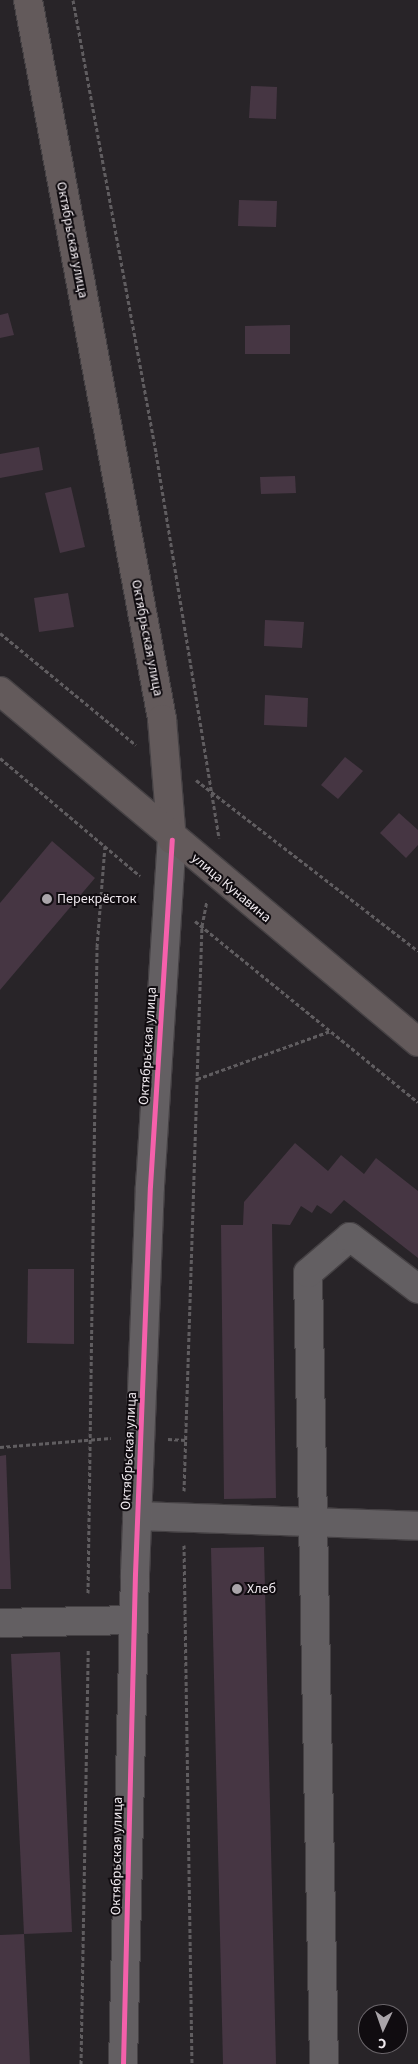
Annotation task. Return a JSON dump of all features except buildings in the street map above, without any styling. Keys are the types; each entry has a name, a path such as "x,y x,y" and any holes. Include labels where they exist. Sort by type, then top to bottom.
{"main road":[{"name":"Октябрьская улица","path":"28,0 162,719 172,840"},
{"name":"улица Кунавина","path":"0,691 172,840 418,1042"}],"street":[{"name":"Октябрьская улица","path":"123,2064 133,1620 150,1186 172,840"},
{"path":"324,2064 308,1273 350,1237 418,1289"},
{"path":"138,1516 418,1526"},
{"path":"0,1622 133,1620"}],"path":[{"path":"0,633 130,742 214,791 418,950"},
{"path":"0,758 168,900 418,1102"},
{"path":"81,2064 88,1621 88,1439 97,947 105,846"},
{"path":"197,1079 330,1031"},
{"path":"0,1447 88,1439 141,1438 186,1440"}],"cycle path":[{"path":"123,2064 135,1574 150,1186 172,840"}],"place":[{"name":"Перекрёсток","path":"47,899"},
{"name":"Хлеб","path":"237,1589"}]}
